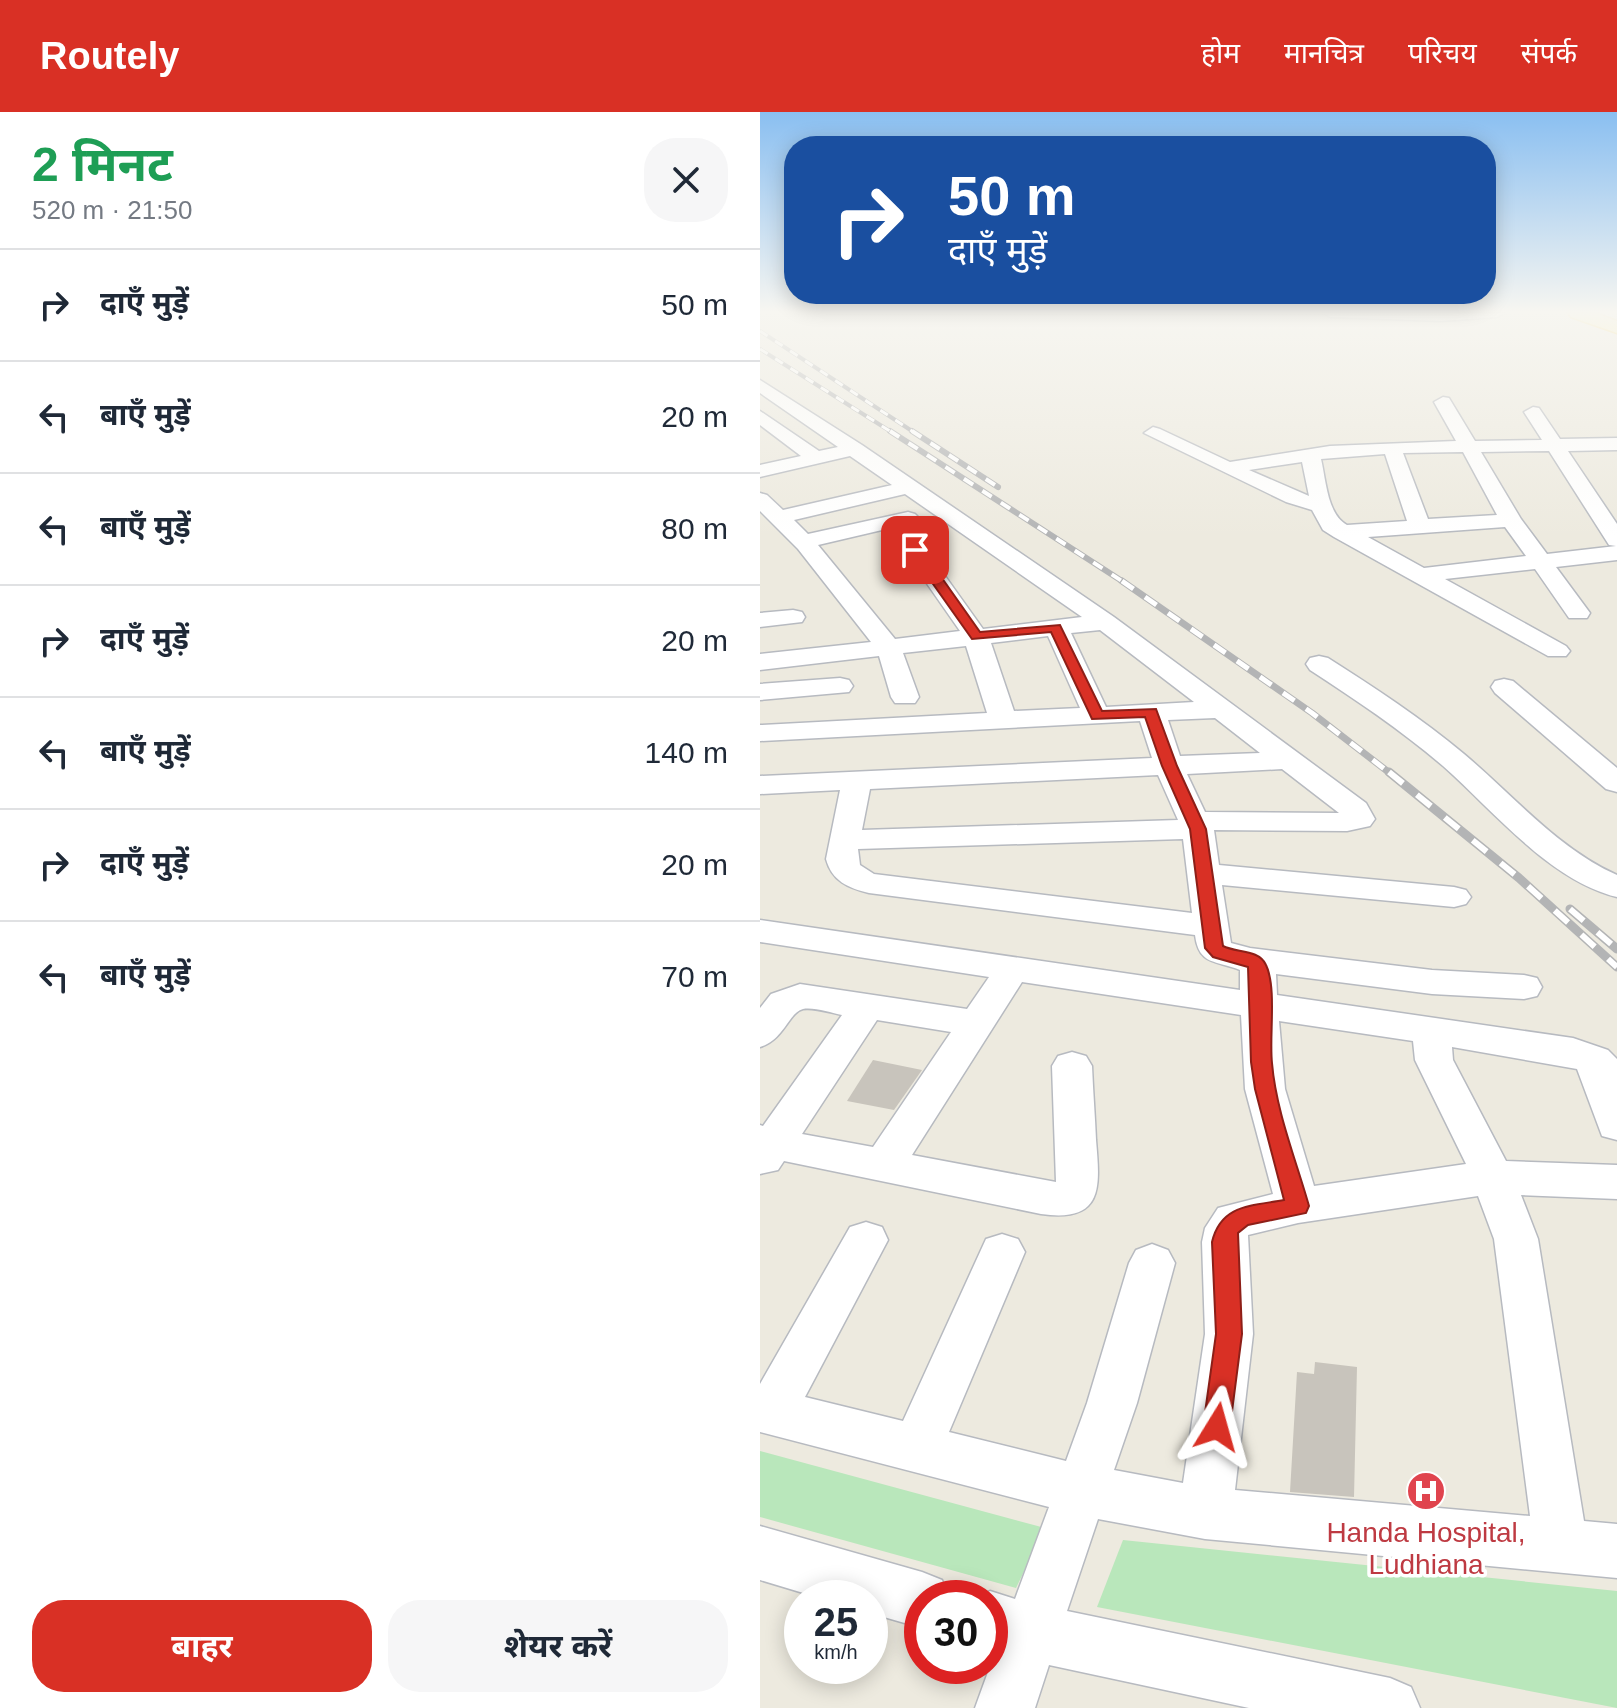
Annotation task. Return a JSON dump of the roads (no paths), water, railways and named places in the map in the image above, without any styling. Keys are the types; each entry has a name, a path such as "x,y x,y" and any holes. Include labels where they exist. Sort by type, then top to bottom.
{"street":[{"path":"762,387 1105,622 1355,810 1359,819 1347,822 1196,825 844,840"},
{"path":"1443,402 1511,520 1578,613"},
{"path":"1533,412 1617,540"},
{"path":"760,416 816,458"},
{"path":"1153,433 1293,498 1322,506"},
{"path":"1227,468 1310,455 1392,448 1617,444"},
{"path":"1392,448 1419,525"},
{"path":"760,471 855,449"},
{"path":"1310,455 1328,522 1557,651"},
{"path":"779,517 910,487"},
{"path":"760,499 803,542 889,648 905,697"},
{"path":"803,542 943,510"},
{"path":"1342,532 1511,520"},
{"path":"887,523 915,550 976,636 1003,720"},
{"path":"1420,575 1617,553"},
{"path":"760,620 793,617"},
{"path":"760,662 1105,622"},
{"path":"1056,627 1097,716"},
{"path":"1319,664 1380,703 1452,759 1576,869 1617,887"},
{"path":"760,692 840,686"},
{"path":"1504,687 1617,783"},
{"path":"760,733 1221,709"},
{"path":"1151,712 1169,766 1196,825 1216,950 1252,959 1432,982 1524,987"},
{"path":"760,785 1287,760"},
{"path":"857,782 842,863 854,878 869,883 1210,926"},
{"path":"1205,874 1454,897"},
{"path":"760,931 1573,1052 1606,1071 1617,1125"},
{"path":"1252,959 1258,966 1261,1062 1265,1089 1298,1206"},
{"path":"884,1164 1013,968"},
{"path":"760,1034 784,1003 794,997 974,1023"},
{"path":"867,1007 765,1149 884,1164 1041,1197 1066,1198 1074,1194 1078,1187 1072,1066"},
{"path":"1431,1030 1432,1053 1438,1069 1493,1177 1516,1239 1561,1545"},
{"path":"1205,1513 1229,1334 1224,1242 1227,1228 1242,1217 1298,1206 1493,1177 1617,1182"},
{"path":"866,1240 766,1410 1082,1490 1205,1513 1617,1551"},
{"path":"917,1447 1002,1252"},
{"path":"1005,1708 1011,1627 1082,1490 1112,1403 1152,1263"},
{"path":"760,1553 904,1595"},
{"path":"1011,1627 1390,1708"}],"railway":[{"path":"821,387 893,433"},
{"path":"846,387 915,433"},
{"path":"890,431 1123,582"},
{"path":"912,431 998,487"},
{"path":"1123,582 1312,713 1391,774"},
{"path":"1389,772 1519,878 1617,967"},
{"path":"1570,909 1617,949"}],"place":[{"name":"Handa Hospital, Ludhiana","path":"1426,1491"}]}
